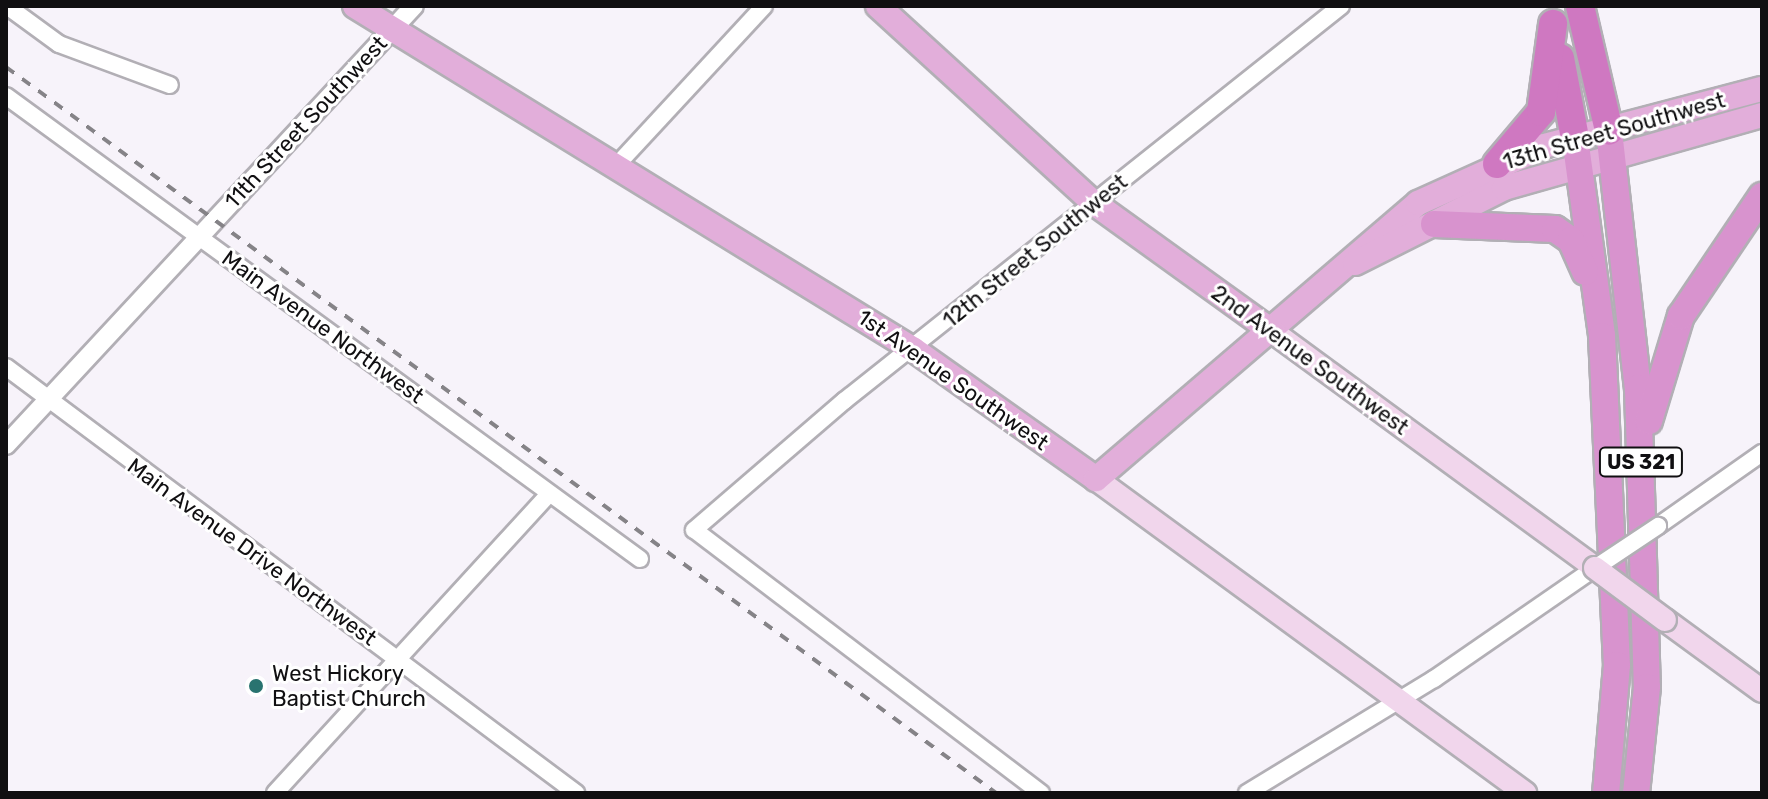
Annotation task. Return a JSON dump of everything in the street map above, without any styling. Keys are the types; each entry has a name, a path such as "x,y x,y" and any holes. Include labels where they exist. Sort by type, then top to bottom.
{"highway":[{"name":"US 321","path":"1580,6 1612,145 1641,460 1647,687 1636,793"},
{"name":"US 321","path":"1551,15 1581,166 1602,336 1617,665 1606,793"},
{"path":"1497,164 1541,112 1551,15"},
{"path":"1641,460 1661,361 1681,316 1762,196"},
{"path":"1434,224 1535,225 1563,234 1581,256 1602,336"}],"main road":[{"name":"1st Avenue Southwest","path":"355,6 914,350 1525,793"},
{"name":"2nd Avenue Southwest","path":"878,6 1094,203 1762,691"},
{"name":"13th Street Southwest","path":"1355,263 1504,188 1581,166 1612,145 1762,89"},
{"name":"13th Street Southwest","path":"1096,479 1355,263 1386,225 1497,164 1575,138 1612,145 1762,115"}],"street":[{"path":"7,6 59,44 170,85"},
{"name":"11th Street Southwest","path":"6,445 414,6"},
{"path":"615,167 764,6"},
{"name":"12th Street Southwest","path":"1041,793 694,530 1341,6"},
{"name":"Main Avenue Northwest","path":"6,96 640,559"},
{"name":"Main Avenue Drive Northwest","path":"6,367 576,793"},
{"path":"1247,793 1398,699 1762,453"},
{"path":"275,793 549,494"}],"railway":[{"path":"6,67 996,793"}],"place":[{"name":"West Hickory Baptist Church","path":"256,686"}]}
